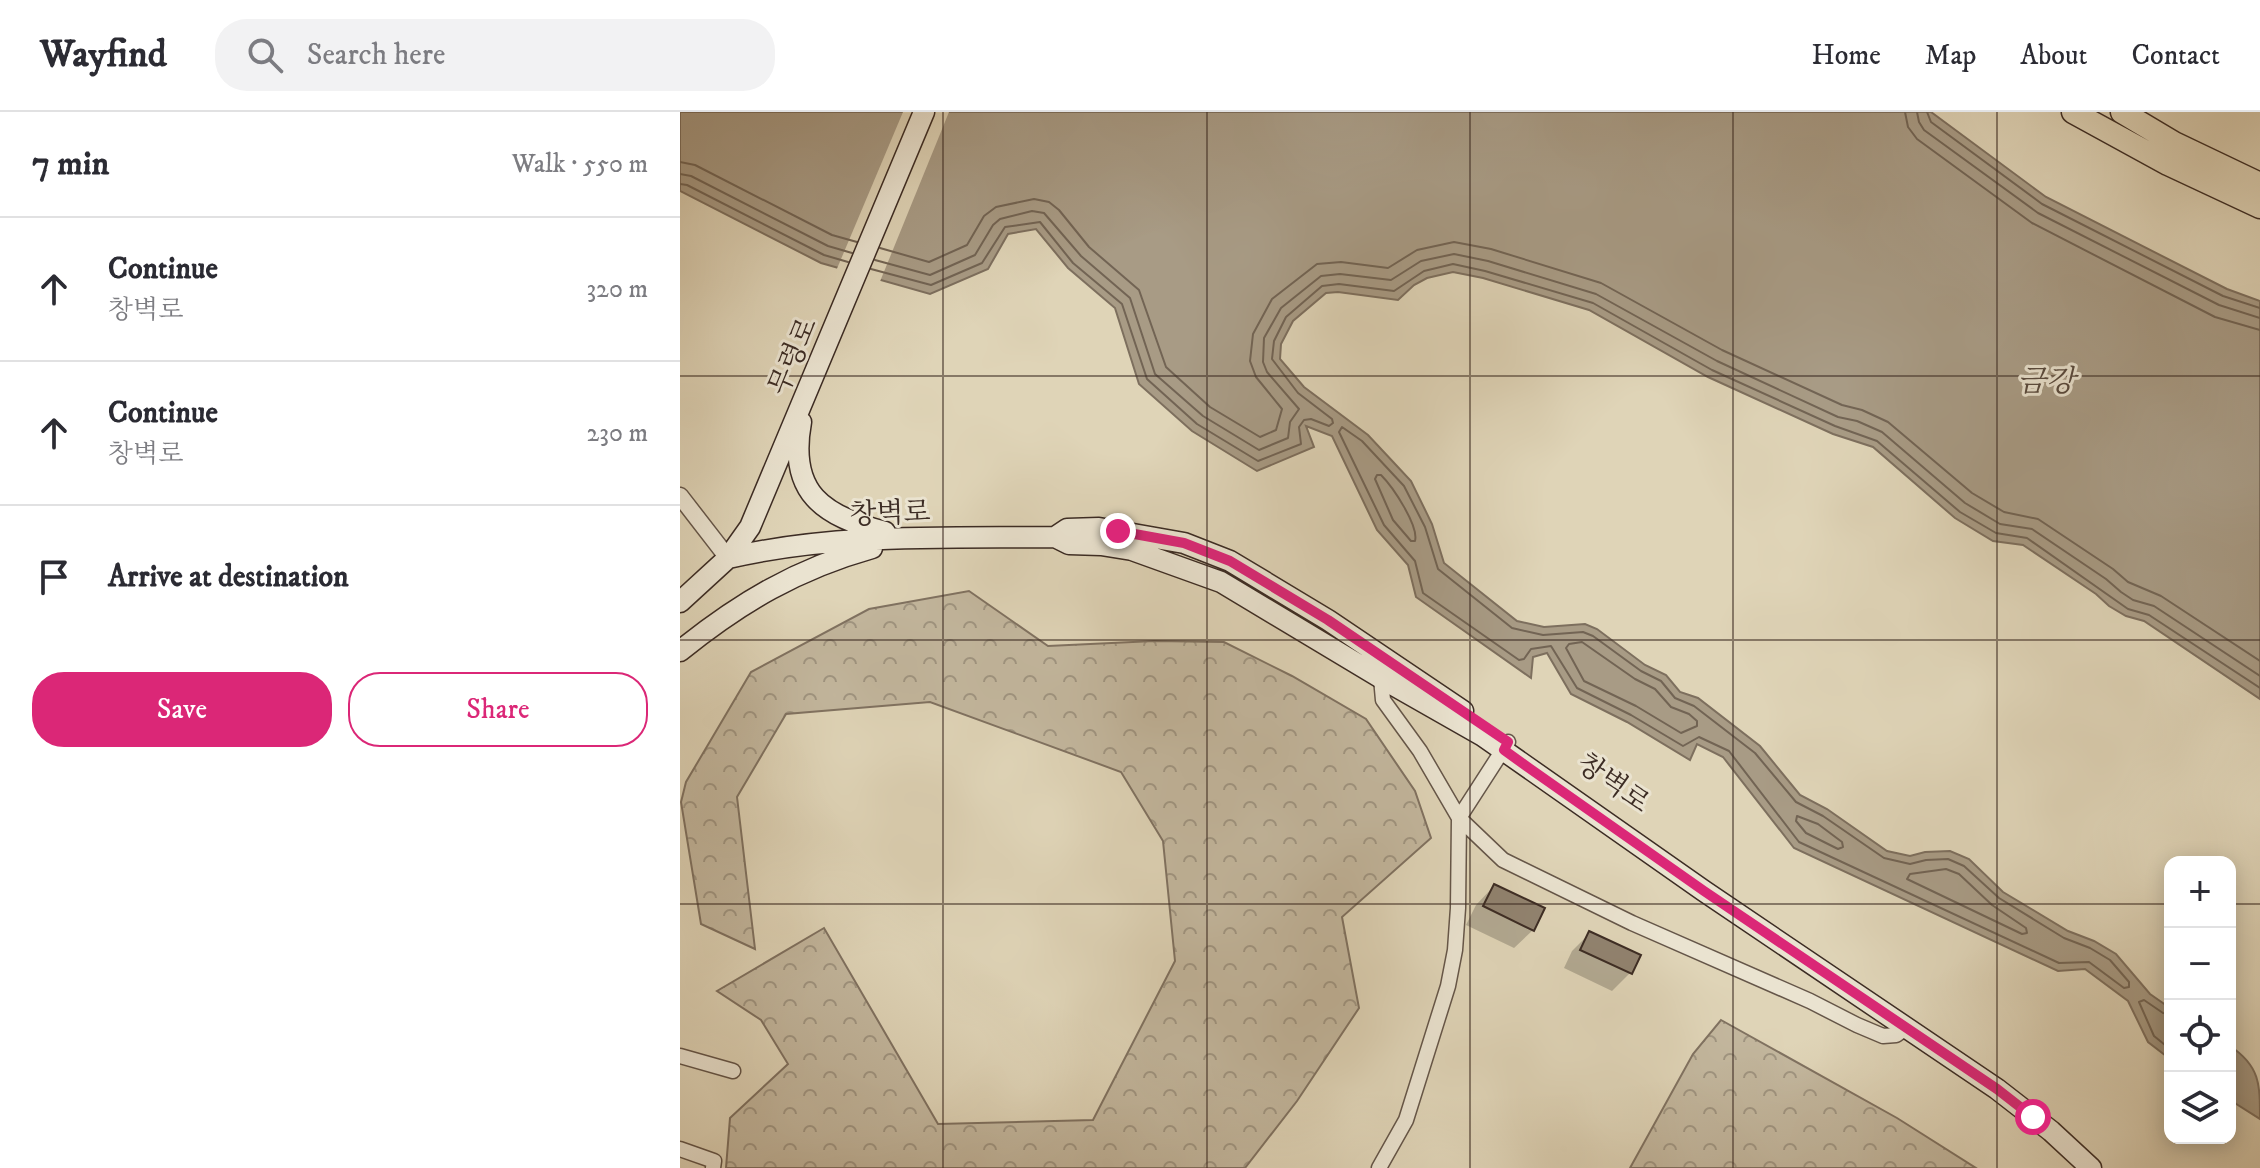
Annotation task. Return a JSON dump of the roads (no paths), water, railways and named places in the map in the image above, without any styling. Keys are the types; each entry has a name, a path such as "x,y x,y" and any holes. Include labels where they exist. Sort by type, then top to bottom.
{"highway":[{"path":"2073,112 2168,164 2260,207"},
{"path":"2122,112 2174,143 2260,184"}],"main road":[{"name":"무령로","path":"680,602 728,558 750,527 924,112"},
{"path":"805,398 797,440 801,473 818,504 849,523 907,538"},
{"name":"창벽로","path":"1055,537 1067,529 1099,528 1184,543 1230,561 1328,620 1997,1089 2051,1131 2091,1168"},
{"name":"창벽로","path":"728,558 777,548 865,539 1055,537 1069,544 1132,550 1221,582 1381,678 1506,746 2002,1081 2058,1124 2106,1168"},
{"path":"680,651 759,594 803,571 907,538"}],"street":[{"path":"680,496 728,558"},
{"path":"1381,678 1383,700 1420,751 1459,818 1503,860 1632,923 1883,1036 1896,1035 1906,1028"},
{"path":"1379,1168 1406,1120 1448,986 1458,908 1459,818 1506,746"},
{"path":"680,1056 733,1071"},
{"path":"680,1149 714,1161 713,1168"}],"water":[{"name":"금강","path":"680,112 1931,112 2046,197 2227,289 2260,301 2260,699 2144,621 2126,616 2109,606 2023,545 1993,541 1955,518 1873,447 1833,434 1708,377 1589,310 1453,272 1427,278 1398,300 1326,293 1293,321 1281,344 1280,359 1304,387 1368,435 1411,481 1432,524 1444,563 1517,621 1544,627 1585,624 1597,629 1645,665 1666,675 1680,692 1698,698 1760,746 1800,795 1827,809 1887,851 1910,856 1950,851 1969,859 2003,892 2068,931 2116,954 2150,994 2164,1004 2164,1054 2148,1042 2128,1001 2085,969 2058,971 1794,848 1723,757 1697,744 1690,760 1627,722 1571,694 1547,653 1533,657 1531,678 1416,597 1408,565 1377,530 1332,436 1306,426 1314,447 1257,471 1192,431 1139,384 1115,308 1068,268 1036,229 1008,234 988,269 930,294 821,263 680,191"},
{"path":"2236,1050 2256,1077 2260,1119 2236,1104"}]}
